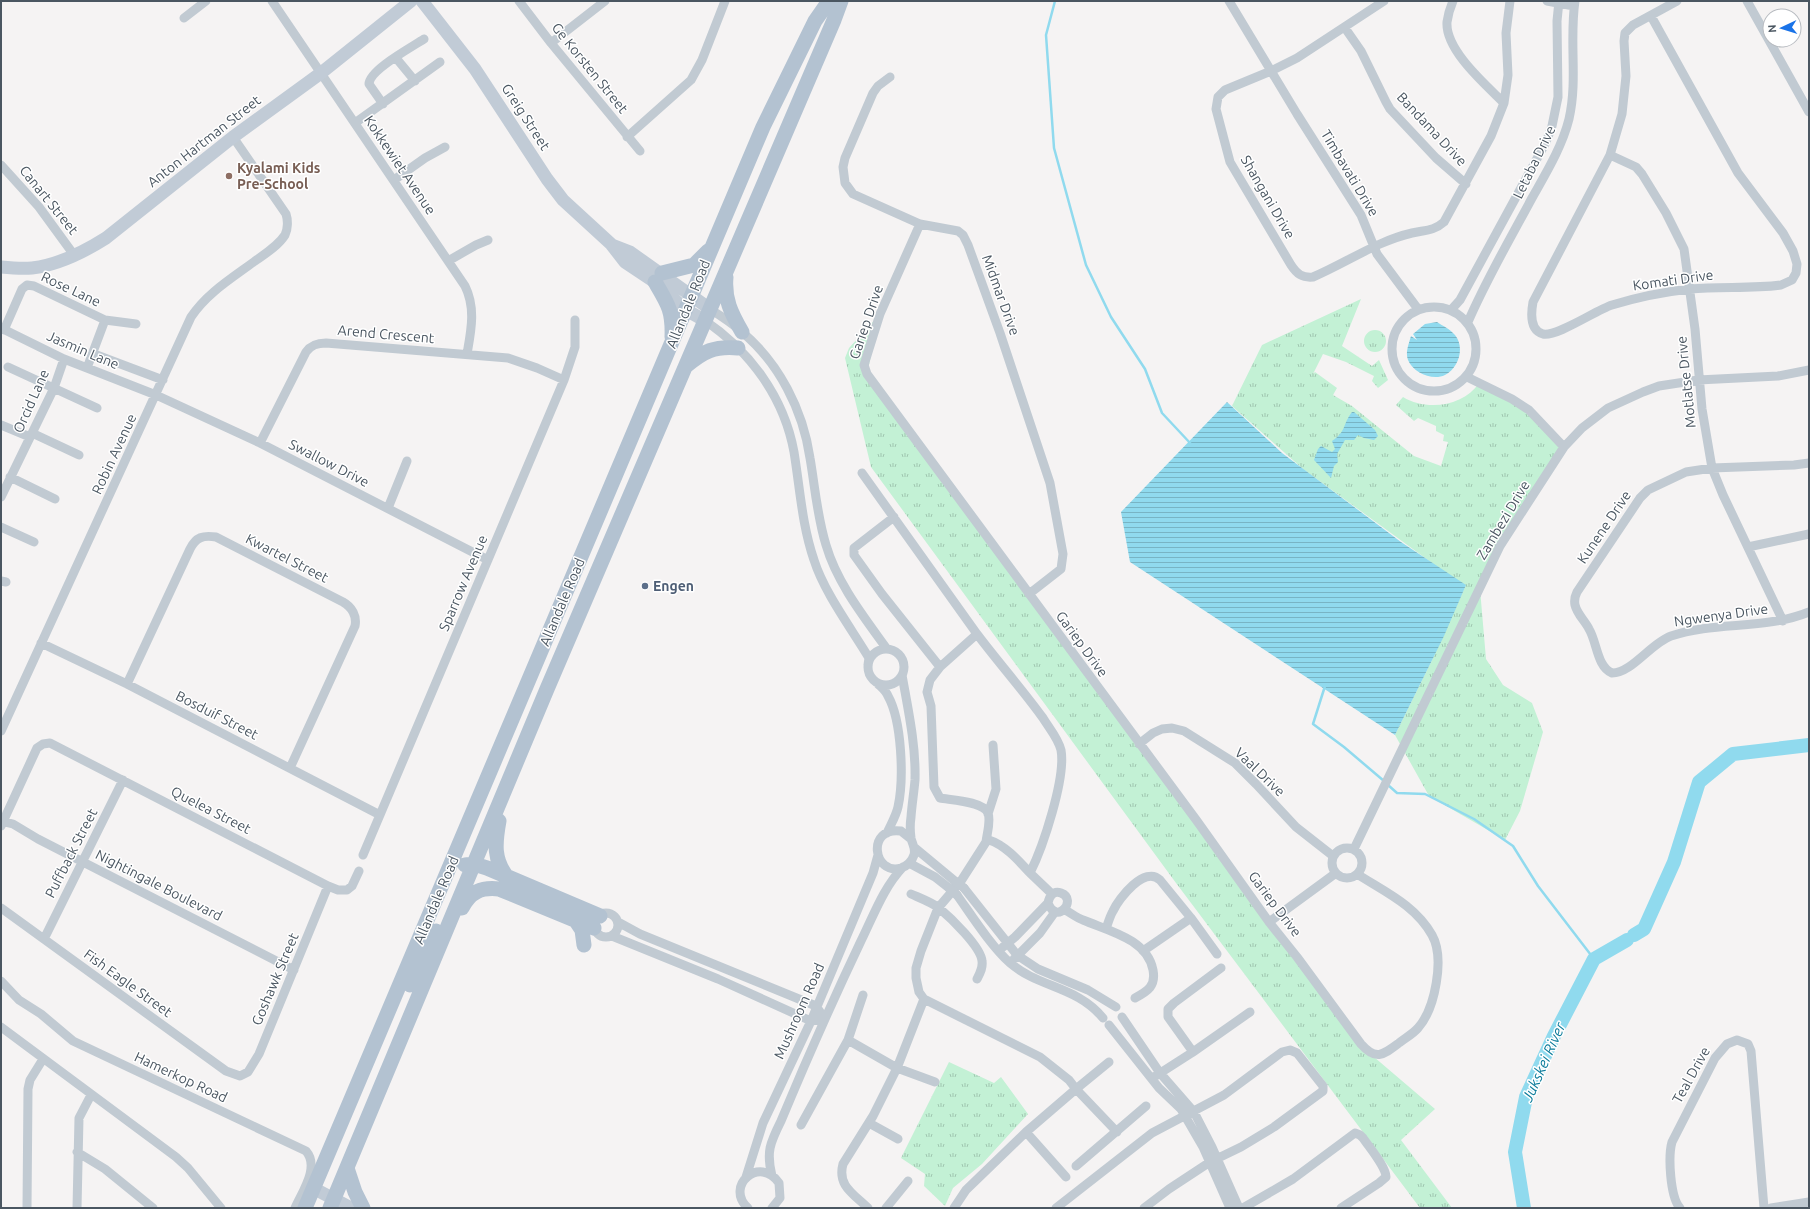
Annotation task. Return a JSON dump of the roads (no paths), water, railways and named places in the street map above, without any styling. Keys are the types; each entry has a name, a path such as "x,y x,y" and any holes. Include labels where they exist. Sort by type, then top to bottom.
{"main road":[{"name":"Allandale Road","path":"305,1208 766,120 815,21 829,1"},
{"name":"Allandale Road","path":"332,1204 507,785 831,28 841,1"},
{"path":"671,346 673,320 658,278 694,265 711,248"},
{"path":"727,268 725,289 727,302 731,313 742,332"},
{"path":"685,368 696,358 713,348 738,348"},
{"path":"507,785 495,840 495,848 499,866 508,878"},
{"path":"377,1038 415,974 433,939 462,869 468,864 474,864 508,878 597,922"},
{"path":"437,954 464,904 471,895 478,890 485,888 499,889 511,893 576,921 597,922"},
{"path":"576,921 582,930 584,945"},
{"path":"347,1168 355,1192 363,1208"}],"street":[{"path":"184,18 206,1"},
{"name":"Kokkewiet Avenue","path":"272,1 465,286 471,302 472,312 467,354"},
{"name":"Anton Hartman Street","path":"1,267 32,268 59,262 95,245 106,238 233,137 321,73 411,1"},
{"name":"Greig Street","path":"422,1 475,69 555,190 572,209 611,244 625,262 692,296 707,315"},
{"name":"Ge Korsten Street","path":"519,1 551,43 640,151"},
{"path":"551,43 605,1"},
{"path":"627,137 691,80 697,71 725,1"},
{"name":"Timbavati Drive","path":"1229,1 1361,215 1373,248 1418,309"},
{"name":"Shangani Drive","path":"1373,248 1313,277 1301,276 1291,265 1230,162 1216,104 1220,94 1271,71 1315,48 1384,1"},
{"path":"1453,1 1447,21 1447,27 1453,42 1466,64 1504,103"},
{"path":"1373,248 1407,234 1438,227 1449,214 1466,184 1491,136 1504,103 1508,75 1506,25 1510,1"},
{"path":"1547,1 1575,3"},
{"name":"Komati Drive","path":"1651,16 1738,174 1787,239 1797,264 1794,278 1788,283 1781,285 1690,289 1644,296 1608,306 1554,333 1544,334 1538,332 1532,321 1531,311 1533,302 1610,155 1622,114 1626,76 1625,33 1633,25 1677,1"},
{"path":"1747,1 1809,112"},
{"name":"Letaba Drive","path":"1452,310 1460,300 1546,142 1558,97 1557,21 1559,2"},
{"name":"Letaba Drive","path":"1468,322 1491,274 1547,171 1565,133 1569,119 1573,91 1572,24 1575,3"},
{"name":"Bandama Drive","path":"1345,28 1361,51 1390,109 1436,158 1466,184"},
{"path":"383,104 369,84 369,81 376,71 424,39"},
{"path":"396,58 415,81"},
{"path":"355,123 440,62"},
{"name":"Midmar Drive","path":"890,77 878,86 873,93 845,158 843,167 845,183 853,194 920,224 955,230 963,235 968,245 1050,483 1056,513 1063,554 1063,563 1059,571 1029,594"},
{"name":"Robin Avenue","path":"1,731 192,317 198,307 215,291 274,246 285,235 288,219 233,137"},
{"path":"394,180 425,158 446,147"},
{"name":"Motlatse Drive","path":"1610,155 1639,170 1657,197 1684,249 1690,289 1698,380 1712,468 1783,621"},
{"name":"Canart Street","path":"1,165 39,207 74,255"},
{"name":"Gariep Drive","path":"920,224 880,314 864,370 1197,821 1269,922 1297,957 1361,1044 1367,1051 1376,1055 1384,1054 1412,1033 1420,1025 1427,1011 1436,982 1438,974 1438,956 1433,936 1413,911 1391,893 1357,874"},
{"path":"448,261 488,240"},
{"name":"Greig Street","path":"658,278 686,310 707,315"},
{"name":"Rose Lane","path":"2,329 22,289 27,285 34,286 105,320 136,324"},
{"path":"1429,306 1440,306 1452,310 1468,322 1476,340 1477,350 1474,364 1467,377 1455,386 1440,391 1425,391 1411,385 1400,374 1393,360 1392,345 1396,330 1405,318 1418,309 1429,306"},
{"path":"707,315 742,332 774,366 796,406 810,456 818,512 826,546 834,565 854,601 887,649"},
{"path":"707,315 760,373 782,411 792,445 804,525 814,561 829,592 869,658 869,674 888,694 893,708 900,752 900,788 898,807 887,832 878,842 878,855 886,866 894,868 906,865 952,885 964,888 1017,955 1038,969 1088,990 1121,1011 1122,1017 1156,1076 1164,1093 1181,1109 1190,1114 1203,1147 1213,1161 1239,1208"},
{"name":"Rose Lane","path":"87,368 94,354 105,320"},
{"name":"Sparrow Avenue","path":"363,855 564,380 575,347 575,320"},
{"name":"Jasmin Lane","path":"2,329 64,359 156,395"},
{"name":"Arend Crescent","path":"260,443 306,352 311,346 326,343 467,354 519,361 564,380"},
{"name":"Jasmin Lane","path":"94,354 163,380"},
{"name":"Orcid Lane","path":"1,497 6,480 31,435 54,388 64,359"},
{"path":"8,367 98,408"},
{"name":"Zambezi Drive","path":"1354,849 1380,798 1500,546 1564,447 1589,422 1619,403 1660,386 1698,380 1778,376 1809,370"},
{"path":"1467,377 1512,399 1529,410 1564,447"},
{"name":"Swallow Drive","path":"156,395 260,443 488,560"},
{"path":"1,425 31,435 79,455"},
{"path":"388,508 407,461"},
{"name":"Kunene Drive","path":"1623,671 1612,673 1604,667 1592,634 1575,606 1575,596 1645,493 1686,472 1712,468 1794,465 1809,463"},
{"path":"862,473 977,634 1025,693 1056,737 1061,749 1062,761 1060,777 1041,850 1030,874"},
{"path":"6,480 55,499"},
{"path":"894,517 854,548 854,555 882,594 940,667"},
{"path":"1,527 34,542"},
{"path":"1748,547 1809,534"},
{"name":"Kwartel Street","path":"126,684 196,538 202,536 216,537 343,602 350,607 354,613 355,626 290,768"},
{"name":"Ngwenya Drive","path":"1623,671 1656,644 1671,636 1703,630 1783,621 1809,612"},
{"path":"977,634 940,667 930,680 927,692 930,706 935,792 940,798 978,805 985,808 988,814 989,824 986,842 961,881 938,908 916,968 916,978 919,992 924,999 1040,1056 1069,1080 1117,1132"},
{"name":"Bosduif Street","path":"41,643 126,684 380,814"},
{"path":"868,665 874,653 887,649 896,652 900,656 904,665 902,675 914,751 915,780 910,825 913,856 906,865"},
{"path":"878,684 892,684 902,675"},
{"name":"Vaal Drive","path":"1139,744 1153,733 1162,729 1172,728 1184,731 1234,763 1296,827 1333,856"},
{"name":"Quelea Street","path":"2,819 37,748 43,744 53,744 328,886 338,890 348,890 352,886 359,871"},
{"path":"988,814 996,789 993,745"},
{"name":"Puffback Street","path":"44,939 123,780"},
{"name":"Nightingale Boulevard","path":"2,819 294,970"},
{"path":"887,832 901,831 952,885 957,895 998,950 1010,963 1030,976 1085,1000 1095,1008 1156,1076"},
{"path":"986,842 989,840 995,842 1015,858 1052,894"},
{"path":"1342,848 1354,849 1361,858 1361,869 1357,874 1349,878 1344,878 1336,873 1332,867 1333,856 1342,848"},
{"name":"Mushroom Road","path":"748,1208 742,1200 740,1191 763,1123 811,1021 873,873 878,855"},
{"name":"Mushroom Road","path":"774,1207 780,1193 779,1183 772,1176 768,1158 771,1143 825,1019 881,898 895,875 906,865"},
{"path":"1269,922 1336,873"},
{"path":"1106,929 1113,910 1120,900 1143,878 1153,876 1160,880 1191,918 1217,954"},
{"name":"Goshawk Street","path":"240,1076 248,1072 254,1065 328,886"},
{"path":"998,950 1008,943 1048,903 1052,894 1058,892 1064,894 1067,898 1068,904 1010,963"},
{"path":"911,894 938,908 967,936 980,954 982,968 977,979"},
{"path":"1048,903 1050,909 1060,911 1106,929 1128,939 1143,951 1152,965 1154,980 1152,987 1135,998"},
{"name":"Fish Eagle Street","path":"1,908 226,1071 240,1076"},
{"path":"611,914 618,922 640,934 816,1006 825,1019 811,1021 718,979 612,936 608,937 601,935 597,922 611,914"},
{"path":"1143,951 1191,918"},
{"path":"612,936 617,930 618,922"},
{"path":"1193,1052 1168,1017 1168,1009 1222,968"},
{"name":"Hamerkop Road","path":"1,981 19,1000 42,1014 73,1041 306,1151 311,1159 311,1170 295,1208"},
{"path":"801,1125 848,1040 863,995"},
{"path":"868,1208 843,1184 840,1173 843,1164 869,1123 897,1068 924,999"},
{"path":"1106,1022 1106,1009 1116,1007"},
{"path":"1156,1076 1250,1012"},
{"path":"1106,1022 1113,1026 1120,1023 1122,1017"},
{"path":"1,1027 182,1162 221,1208"},
{"path":"848,1040 897,1068 935,1082"},
{"name":"Teal Drive","path":"1680,1208 1675,1200 1673,1191 1670,1151 1672,1142 1715,1058 1727,1044 1737,1040 1748,1044 1751,1052 1764,1208"},
{"path":"1056,1208 1152,1133 1224,1095 1286,1050 1293,1050 1297,1053 1323,1086 1323,1091 1274,1127 1213,1161 1169,1189 1144,1208"},
{"path":"27,1208 28,1089 30,1080 43,1058"},
{"path":"954,1208 966,1190 1026,1132 1109,1062"},
{"path":"76,1208 79,1118 91,1095"},
{"path":"1076,1166 1146,1106"},
{"path":"869,1123 898,1139"},
{"path":"1026,1132 1066,1178"},
{"path":"1243,1208 1293,1179 1355,1133 1363,1138 1382,1165 1386,1176 1379,1183 1341,1208"},
{"path":"77,1152 105,1169 154,1208"},
{"path":"1213,1161 1230,1208"},
{"path":"746,1177 759,1172 768,1173 772,1176"},
{"path":"886,1208 908,1181"},
{"path":"313,1188 332,1204 351,1208"},
{"path":"1771,1208 1809,1202"}],"water":[{"path":"1437,322 1449,329 1455,335 1460,345 1459,357 1454,367 1450,372 1440,377 1424,375 1414,369 1408,360 1407,354 1411,336 1417,340 1413,334 1425,324"},
{"path":"1227,402 1282,453 1401,542 1466,585 1444,636 1395,735 1130,562 1121,512"},
{"path":"1352,412 1354,412 1375,430 1378,436 1374,440 1358,435 1354,440 1345,440 1337,454 1338,462 1334,466 1331,478 1314,460 1318,449 1321,446 1332,452 1335,449 1332,441 1340,434"}],"waterway":[{"path":"1055,1 1046,35 1054,148 1086,265 1111,317 1145,369 1162,413 1191,444"},
{"path":"1325,686 1313,724 1344,747 1384,781"},
{"name":"Jukskei River","path":"1634,935 1644,929 1674,862 1699,782 1733,754 1809,745"},
{"path":"1388,785 1397,793 1425,794 1474,819 1513,846 1538,886 1594,959"},
{"name":"Jukskei River","path":"1524,1208 1515,1152 1526,1097 1554,1036 1594,959 1627,940"}],"place":[{"name":"Kyalami Kids Pre-School","path":"229,176"},
{"name":"Engen","path":"645,586"}]}
